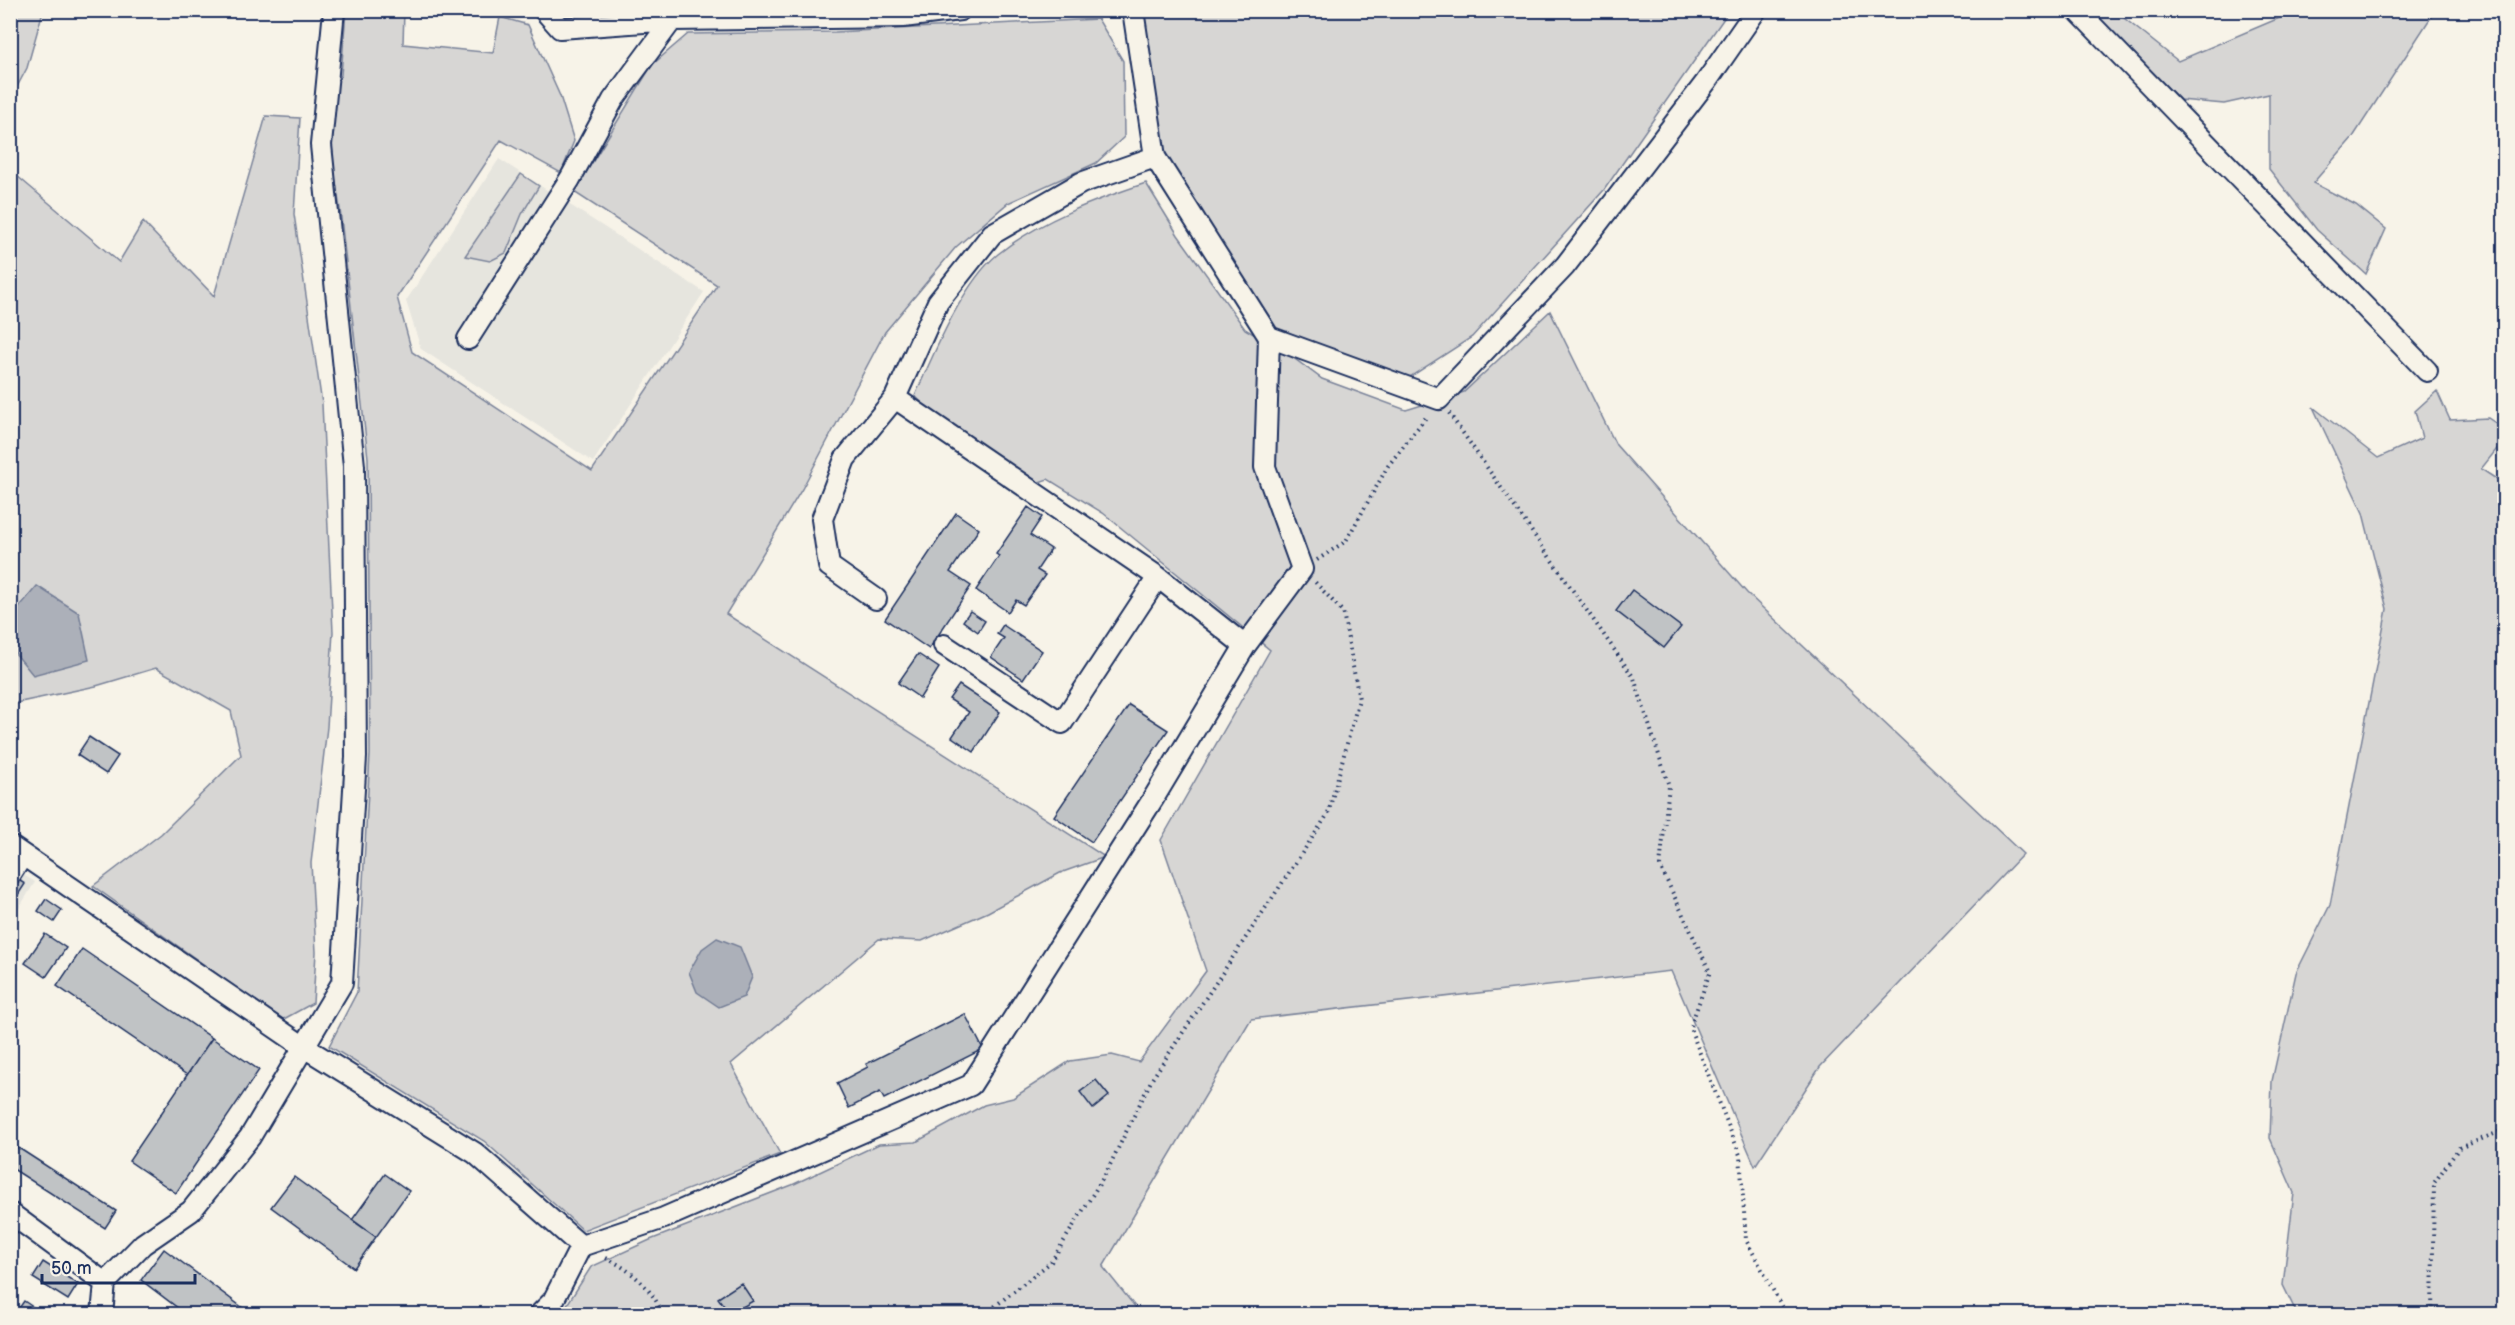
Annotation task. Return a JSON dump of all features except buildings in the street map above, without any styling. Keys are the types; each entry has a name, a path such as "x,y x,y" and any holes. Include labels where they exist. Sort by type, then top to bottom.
{"street":[{"path":"102,1314 105,1283 143,1244 191,1211 250,1137 342,983 356,758 354,465 321,145 334,10"},
{"path":"544,10 560,28 672,20 903,17 960,10"},
{"path":"540,1314 553,1302 581,1246 663,1218 971,1085 1153,799 1245,646 1302,569 1265,466 1269,337 1155,157 1133,10"},
{"path":"1269,337 1439,399 1565,266 1706,82 1756,10"},
{"path":"2077,10 2427,371"},
{"path":"468,339 570,179 613,100 672,20"},
{"path":"876,599 829,566 822,519 845,459 895,398 938,302 992,234 1081,183 1155,157"},
{"path":"895,398 1158,577 1245,646"},
{"path":"944,645 1062,723 1158,577"},
{"path":"10,874 17,850 304,1047 475,1153 581,1246"},
{"path":"10,1213 105,1283"}],"path":[{"path":"985,1314 1051,1262 1106,1173 1152,1079 1328,814 1359,699 1343,612 1302,569 1346,542 1388,466 1439,399 1634,678 1669,786 1660,866 1710,972 1690,1028 1740,1155 1746,1240 1786,1314"},
{"path":"2432,1314 2434,1183 2459,1148 2505,1130"},
{"path":"581,1246 620,1264 655,1294 663,1314"}],"shaded area":[{"path":"11,10 43,11 27,68 11,98"},
{"path":"346,11 404,11 403,44 493,53 500,17 528,25 560,96 574,141 561,173 501,140 397,297 412,352 592,471 717,285 574,192 652,65 688,34 835,32 1098,19 1123,61 1124,137 1096,163 1008,203 956,247 885,332 802,489 726,614 1105,857 1060,873 988,912 922,941 879,939 731,1064 780,1154 583,1230 484,1141 329,1046 357,992 370,754 368,458 340,209 324,106 341,75"},
{"path":"1142,11 1729,11 1604,190 1472,337 1407,379 1275,328 1164,155"},
{"path":"2091,11 2115,11 2178,61 2296,11 2435,11 2353,137 2313,183 2356,205 2386,229 2366,274 2317,230 2269,169 2269,94 2224,104 2180,100"},
{"path":"266,116 300,118 294,214 322,404 333,632 327,727 311,863 316,952 313,1003 282,1020 93,886 161,834 241,755 231,711 156,668 96,686 11,704 10,170 119,262 143,222 214,296"},
{"path":"499,159 704,292 593,462 421,349 406,301"},
{"path":"521,174 539,186 522,214 506,253 490,261 465,256"},
{"path":"1146,183 1178,235 1245,329 1292,357 1322,379 1406,410 1464,392 1550,311 1616,445 1747,593 2023,854 1820,1067 1755,1166 1671,971 1251,1019 1103,1267 1141,1314 561,1314 591,1267 650,1240 792,1185 879,1144 916,1142 984,1105 1013,1098 1070,1061 1112,1055 1139,1062 1206,971 1161,840 1270,650 1103,513 1048,479 1036,483 942,422 915,396 961,300 985,266 998,254 1050,221 1107,196"},
{"path":"2437,391 2450,420 2488,418 2504,429 2504,440 2481,469 2504,484 2504,1314 2297,1314 2283,1285 2294,1193 2270,1138 2272,1081 2296,973 2330,905 2387,609 2363,513 2313,407 2378,458 2422,438 2415,411"},
{"path":"37,586 79,613 89,660 33,675 11,648 11,617"},
{"path":"11,867 35,882 11,921"},
{"path":"717,938 740,947 752,977 744,997 719,1007 697,992 689,972 702,949"}]}
